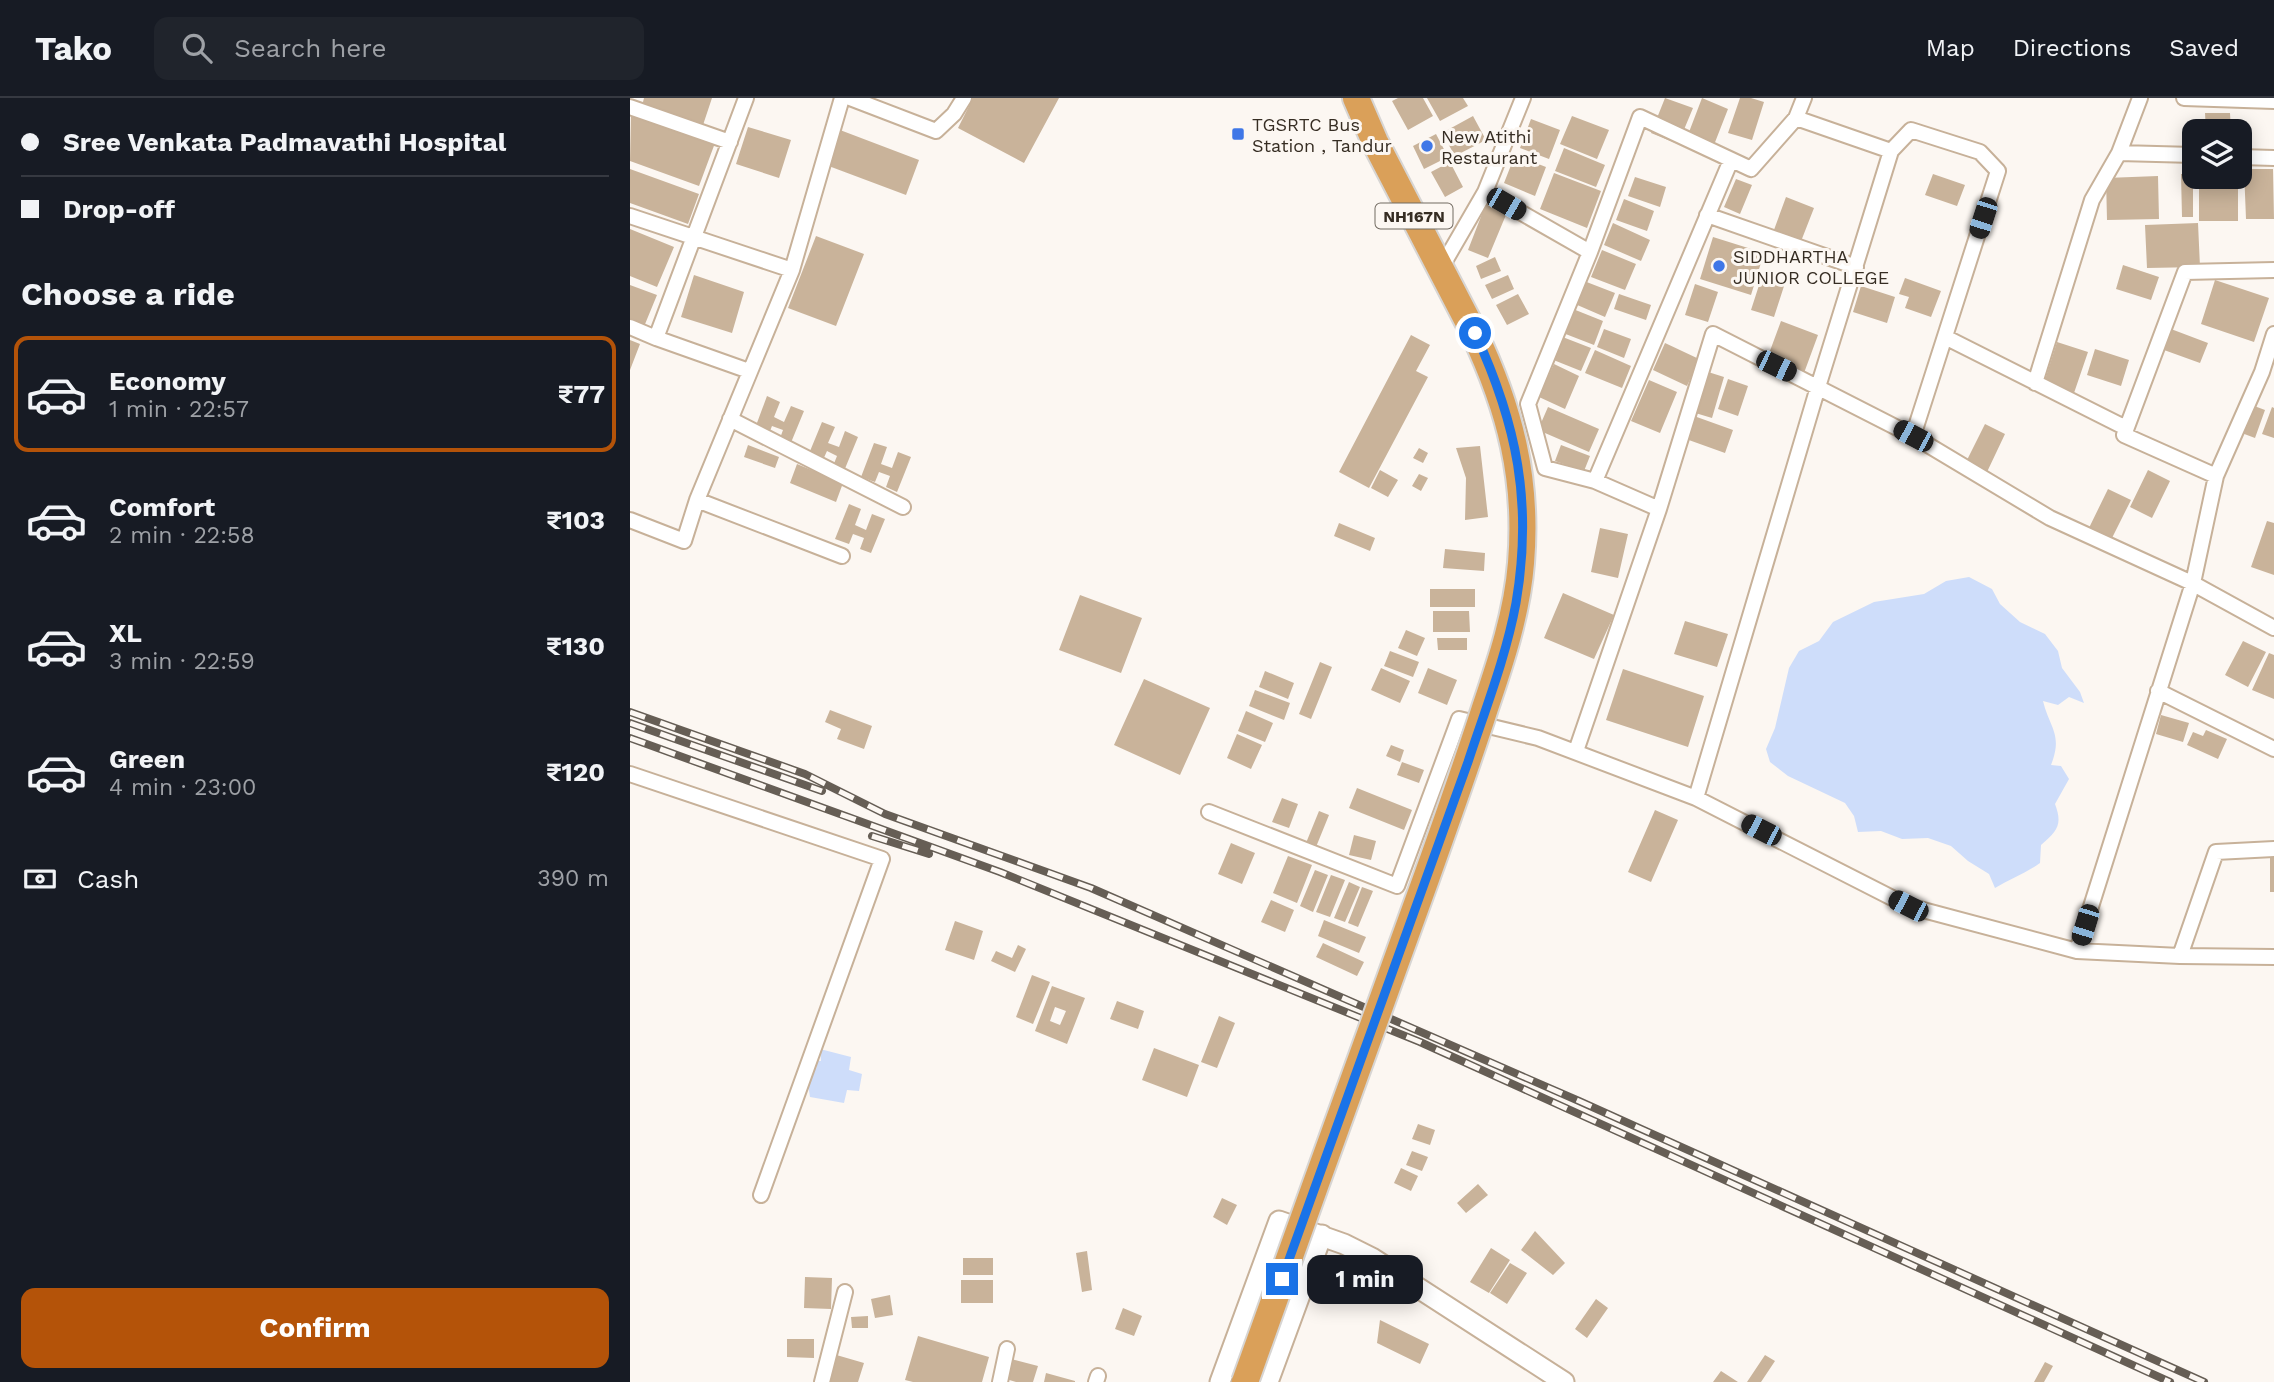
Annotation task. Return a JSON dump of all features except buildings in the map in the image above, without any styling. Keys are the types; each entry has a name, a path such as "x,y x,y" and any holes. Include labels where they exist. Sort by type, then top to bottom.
{"highway":[{"name":"NH167N","path":"1245,1382 1468,762 1515,605 1521,564 1521,476 1504,403 1475,333 1375,142 1356,98"}],"main road":[{"path":"1220,1382 1279,1221 1321,1235 1372,1258 1564,1382"},
{"path":"1268,1382 1321,1235"}],"street":[{"path":"633,98 630,106 730,142"},
{"path":"656,338 746,98"},
{"path":"630,520 684,541 697,500 792,270 842,98"},
{"path":"850,98 936,131 954,114 964,98"},
{"path":"1441,268 1485,192 1523,98"},
{"path":"1658,509 1595,481 1545,468 1528,404 1590,252 1640,117 1751,169 1796,118 1804,98"},
{"path":"2035,383 2092,200 2119,153 2140,98"},
{"path":"2184,98 2274,101"},
{"path":"1796,118 1891,151"},
{"path":"1696,798 1891,151 1911,130 1980,152 1998,171 1913,436"},
{"path":"2119,153 2182,155"},
{"path":"2252,157 2274,158"},
{"path":"1595,481 1731,160"},
{"path":"1485,192 1590,252"},
{"path":"1707,215 1856,267"},
{"path":"630,216 792,270"},
{"path":"2216,477 2124,435 2185,272 2274,270"},
{"path":"630,327 749,371"},
{"path":"1576,751 1658,509 1713,334 1913,436 2050,518 2192,583 2274,628"},
{"path":"2077,951 2192,583 2216,477 2268,373 2274,334"},
{"path":"1945,337 2126,429"},
{"path":"730,419 903,507"},
{"path":"697,500 842,556"},
{"path":"2158,691 2274,749"},
{"path":"1209,812 1397,886 1459,719 1502,728 1576,751 1696,798 1908,906 2077,951 2274,957"},
{"path":"630,774 882,859 761,1195"},
{"path":"2180,956 2216,852 2274,849"},
{"path":"822,1382 845,1292"},
{"path":"1000,1382 1007,1349"}],"water":[{"path":"1969,577 1992,589 2000,604 2020,622 2045,634 2058,651 2062,668 2080,692 2084,703 2069,697 2058,705 2043,701 2056,739 2051,765 2061,766 2069,779 2055,804 2057,827 2041,845 2040,863 1995,888 1989,874 1951,846 1928,838 1902,839 1881,831 1858,832 1854,816 1845,803 1788,776 1770,762 1766,749 1775,728 1789,668 1799,651 1819,641 1833,622 1874,602 1924,594 1946,581"},
{"path":"820,1049 851,1057 849,1070 862,1074 859,1091 847,1090 844,1103 810,1097 805,1066 816,1069 817,1065 807,1063 807,1059 821,1061"}],"railway":[{"path":"630,712 805,774 885,814 1091,888 1579,1101 2204,1382"},
{"path":"630,723 822,791"},
{"path":"630,738 1000,872 1420,1042 2170,1382"},
{"path":"872,836 929,854"}],"place":[{"name":"TGSRTC Bus Station , Tandur","path":"1238,134"},
{"name":"New Atithi Restaurant","path":"1427,146"},
{"name":"SIDDHARTHA JUNIOR COLLEGE","path":"1719,266"}],"route":[{"path":"1282,1279 1468,762 1515,605 1521,564 1521,476 1504,403 1475,333"}]}
